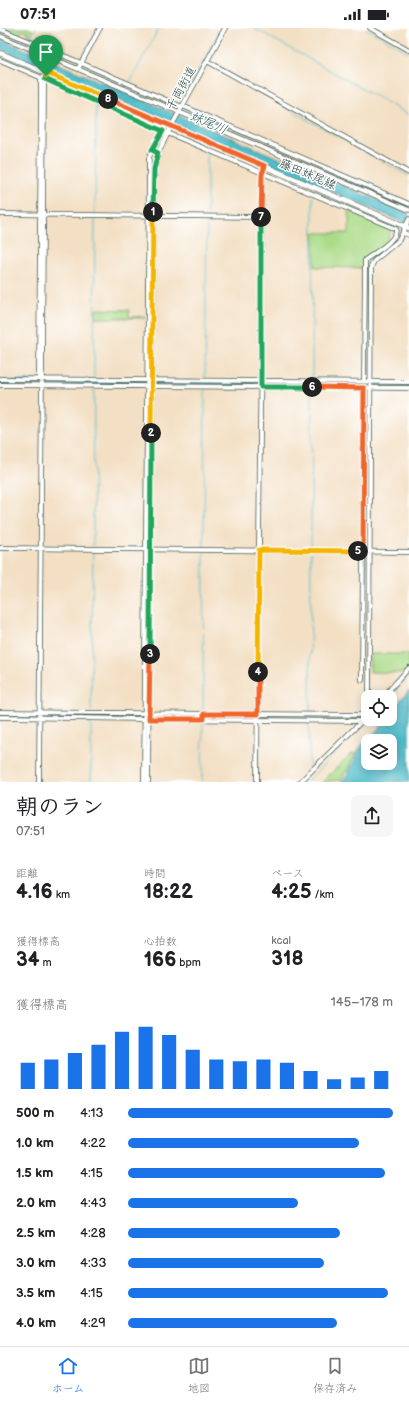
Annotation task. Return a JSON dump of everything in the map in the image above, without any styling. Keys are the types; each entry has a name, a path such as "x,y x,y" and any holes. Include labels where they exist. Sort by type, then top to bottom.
{"main road":[{"name":"藤田妹尾線","path":"0,53 44,76 172,126 263,170 405,229"}],"street":[{"path":"80,64 100,28"},
{"name":"千両街道","path":"147,719 150,386 152,380 151,215 154,151 172,126 225,28"},
{"path":"370,28 409,50"},
{"path":"0,29 29,41 53,55 80,64 179,112 243,136 409,204"},
{"path":"0,36 80,64 182,106 243,136 409,210"},
{"path":"39,782 42,383 41,214 44,76 53,55"},
{"path":"0,60 44,76 166,133 263,170 314,194 396,229 395,236 371,264 364,382"},
{"path":"207,61 409,174"},
{"path":"150,386 147,379 151,215 149,158 166,133"},
{"path":"257,782 261,217 263,170"},
{"path":"0,214 261,217"},
{"path":"362,680 369,386 368,299 365,260 389,244 405,229 409,220"},
{"path":"405,229 409,236"},
{"path":"0,379 42,383"},
{"path":"92,383 147,379 206,383 409,388"},
{"path":"261,384 314,385 364,382 369,386 409,382"},
{"path":"0,385 92,383 150,386 206,383"},
{"path":"0,548 409,552"},
{"path":"366,551 369,690"},
{"path":"389,690 409,668"},
{"path":"0,712 39,716"},
{"path":"0,718 147,713 204,717 361,717"},
{"path":"93,716 147,719 204,717"},
{"path":"144,782 147,719"},
{"path":"147,719 148,782"},
{"path":"300,782 361,722"}],"green space":[{"path":"29,28 33,31 30,36 28,35 28,32 22,31 18,36 3,29"},
{"path":"349,211 392,228 388,238 390,240 365,259 364,268 315,267 314,233 349,233"},
{"path":"96,309 129,310 129,317 146,316 146,318 96,318"},
{"path":"370,654 409,654 409,666 404,673 370,672"},
{"path":"356,753 341,780 322,782 351,754"}],"water":[{"name":"妹尾川","path":"0,39 409,214 409,225 0,49"},
{"path":"409,690 409,782 341,782 350,770 361,747 361,770 397,770 397,734 372,734 379,727 397,726 397,705"}],"waterway":[{"path":"29,40 36,28"},
{"path":"80,61 98,28"},
{"path":"130,82 159,28"},
{"path":"180,104 221,28"},
{"path":"254,28 409,115"},
{"path":"365,28 409,52"},
{"path":"0,31 79,65"},
{"path":"0,58 44,76"},
{"path":"82,66 121,83"},
{"path":"47,77 168,131"},
{"path":"95,213 96,104"},
{"path":"280,104 409,176"},
{"path":"183,109 409,206"},
{"path":"182,137 262,170"},
{"path":"207,151 207,214"},
{"path":"265,171 402,229"},
{"path":"312,379 313,197"},
{"path":"94,377 95,218"},
{"path":"205,378 207,219"},
{"path":"395,238 399,229"},
{"path":"405,231 409,233"},
{"path":"367,379 368,261 375,256"},
{"path":"0,383 143,383"},
{"path":"156,383 409,386"},
{"path":"93,546 94,388"},
{"path":"204,548 205,388"},
{"path":"311,549 312,388"},
{"path":"366,549 367,388"},
{"path":"91,711 93,550"},
{"path":"203,712 204,552"},
{"path":"310,713 311,552"},
{"path":"365,690 366,552"},
{"path":"396,690 409,675"},
{"path":"95,716 143,717"},
{"path":"153,716 256,717"},
{"path":"259,718 361,718"},
{"path":"91,720 91,782"},
{"path":"202,782 203,720"},
{"path":"309,722 309,770"},
{"path":"306,782 363,726"}],"route":[{"path":"47,73 176,130 265,166 262,171 261,387 364,388 363,551 259,550 258,714 204,714 204,719 149,719 152,298 154,173 158,153 152,150 164,131 45,79 46,76 47,73"}]}
